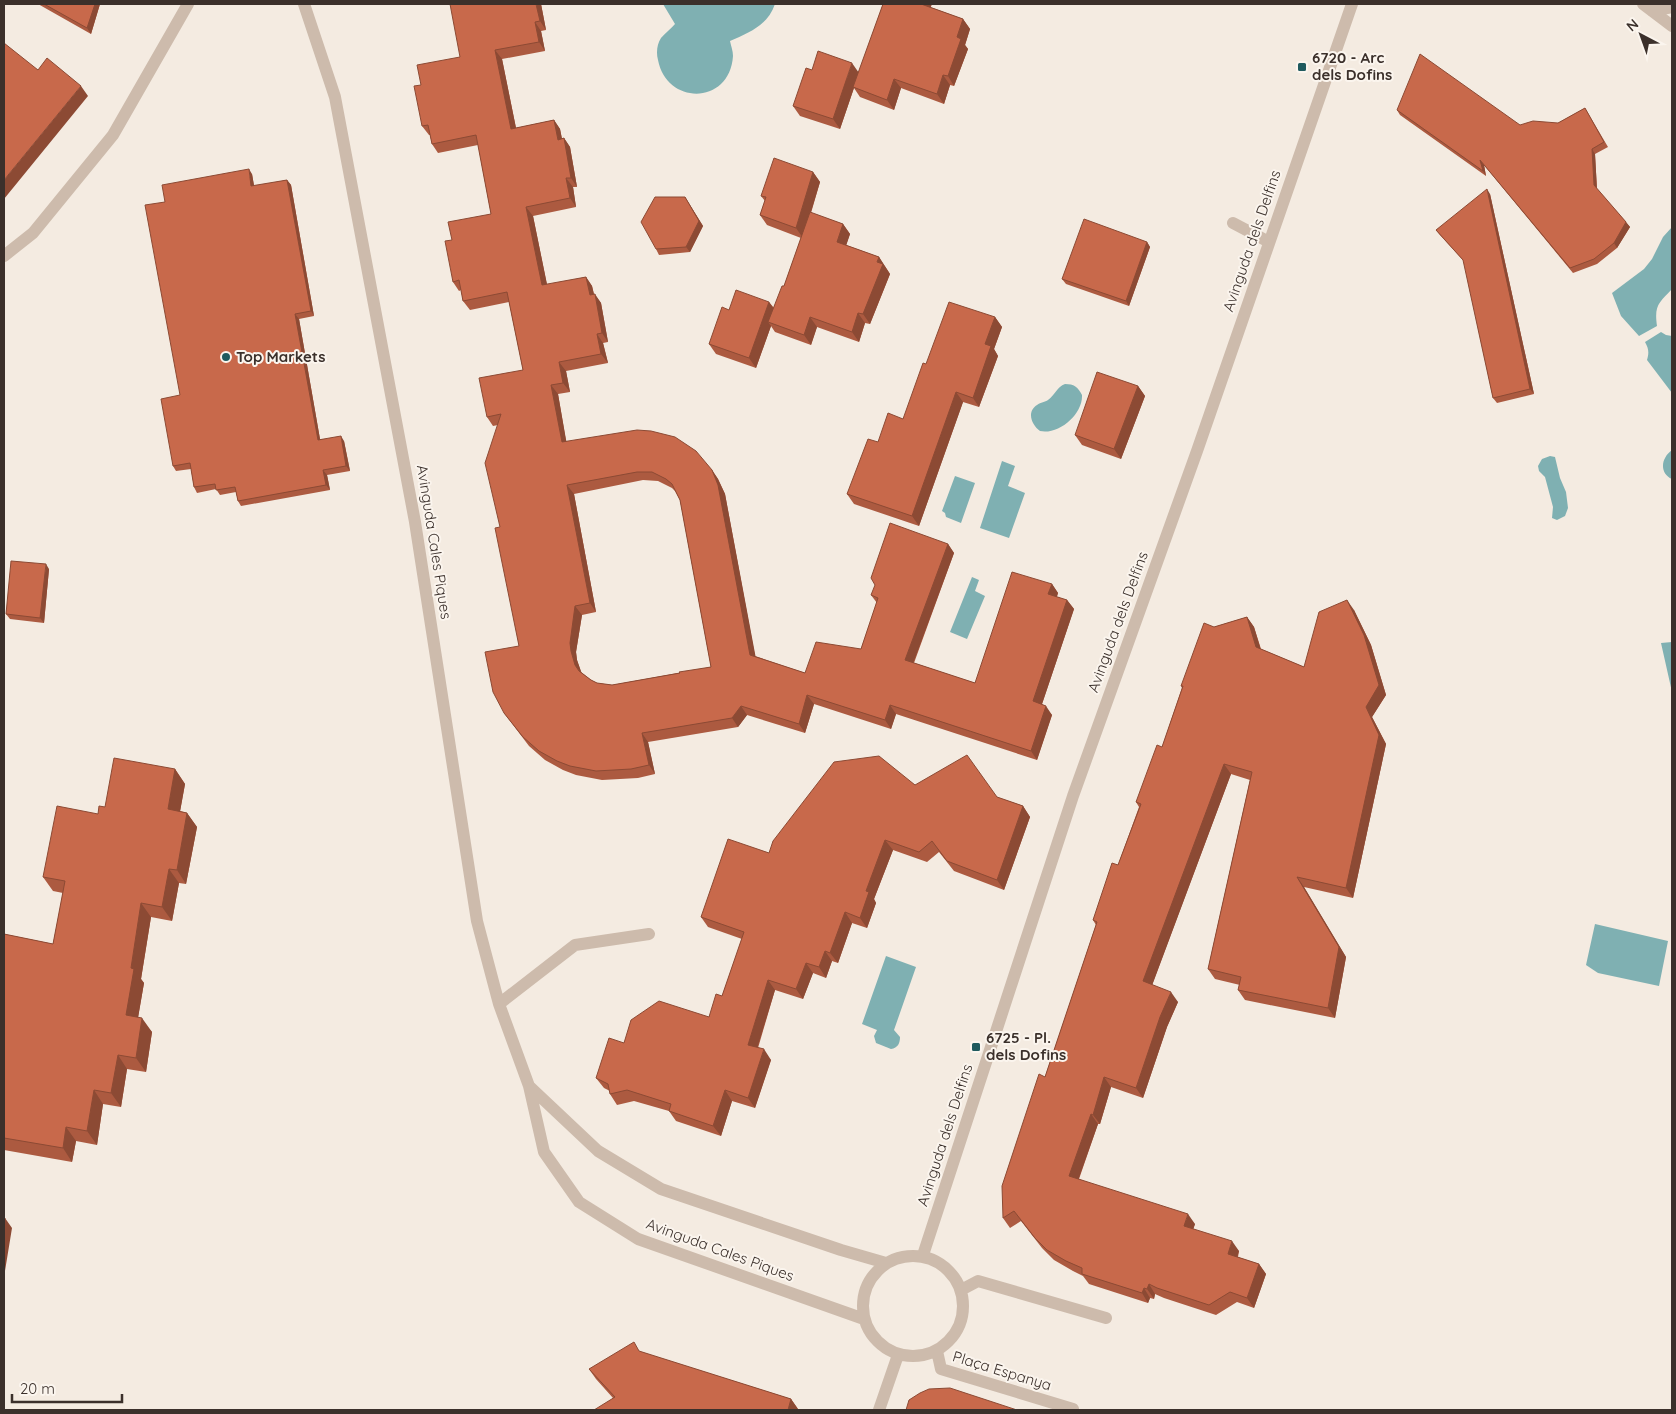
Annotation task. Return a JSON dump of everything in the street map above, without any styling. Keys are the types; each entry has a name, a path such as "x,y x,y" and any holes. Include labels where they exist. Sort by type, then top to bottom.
{"street":[{"path":"4,256 33,233 113,135 188,4"},
{"name":"Avinguda Cales Piques","path":"304,4 335,98 415,522 477,921 499,1004 529,1086 544,1152 578,1202 638,1239 864,1319"},
{"name":"Avinguda dels Delfins","path":"923,1255 1073,796 1197,451 1352,4"},
{"path":"1647,7 1672,7"},
{"path":"1647,7 1672,26"},
{"path":"1233,223 1269,242"},
{"path":"499,1004 576,946 649,934"},
{"name":"Avinguda Cales Piques","path":"529,1086 598,1151 661,1189 841,1250 886,1263"},
{"path":"923,1255 948,1268 959,1283 964,1303 960,1326 950,1341 937,1351 918,1357 898,1355 880,1345 871,1334 864,1319 862,1304 865,1290 874,1274 886,1263 902,1257 923,1255"},
{"path":"961,1290 978,1281 1106,1318"},
{"name":"Plaça Espanya","path":"937,1351 941,1370 1072,1409"},
{"path":"879,1410 898,1355"}],"water":[{"path":"663,4 775,4 768,18 763,23 730,41 733,56 729,72 721,84 710,91 698,94 685,92 673,86 664,75 657,57 661,38 675,24"},
{"path":"1672,227 1672,289 1657,309 1657,326 1639,336 1621,316 1612,293 1644,269 1652,259 1663,237"},
{"path":"1661,332 1672,336 1672,393 1647,360 1648,351 1645,342"},
{"path":"1065,384 1075,386 1082,395 1079,409 1068,422 1055,430 1040,431 1031,418 1032,411 1037,405 1048,400"},
{"path":"1672,450 1672,479 1665,473 1663,465 1668,453"},
{"path":"1550,456 1555,457 1560,478 1566,492 1568,508 1565,516 1557,520 1552,518 1553,507 1545,477 1539,471 1538,466 1542,459"},
{"path":"1002,461 1015,466 1008,486 1025,493 1009,538 980,528"},
{"path":"955,476 975,483 961,523 946,517 942,511"},
{"path":"972,577 979,580 975,591 985,596 967,639 950,632"},
{"path":"1672,642 1672,692 1661,643"},
{"path":"1595,924 1668,941 1659,986 1598,973 1586,965"},
{"path":"886,956 916,967 894,1030 900,1037 899,1043 895,1048 891,1049 876,1043 874,1036 877,1030 862,1024"}],"building":[{"path":"44,4 95,4 87,28"},
{"path":"450,4 536,4 540,21 535,22 539,42 495,50 511,129 554,120 558,140 564,138 571,178 566,178 570,198 526,207 542,285 586,277 590,295 595,294 602,333 597,334 601,354 559,362 563,383 551,385 562,442 637,430 651,431 675,437 696,451 712,470 718,485 750,655 805,673 816,642 861,649 878,598 871,595 875,585 871,578 890,523 948,544 905,660 975,683 1012,572 1052,584 1048,594 1067,600 1033,701 1046,706 1031,751 890,705 885,720 807,695 799,724 741,706 732,718 642,733 649,765 631,769 596,771 570,766 539,751 523,737 504,713 493,692 485,652 519,646 495,528 500,527 485,463 501,414 487,417 479,378 523,370 507,292 463,301 459,280 453,282 445,241 452,240 448,222 491,214 476,135 432,144 428,125 422,126 414,86 421,85 417,65 460,57","holes":["637,472 652,472 672,484 680,500 711,667 612,685 597,683 579,671 571,651 570,643 575,606 590,603 567,485"]},
{"path":"883,4 921,4 963,19 957,37 961,39 948,76 943,75 937,94 894,79 887,100 853,87"},
{"path":"4,43 38,70 47,58 81,86 4,180"},
{"path":"818,51 852,63 833,119 793,106 806,68 812,70"},
{"path":"1420,54 1520,125 1533,121 1558,123 1585,108 1604,142 1592,149 1594,185 1626,222 1614,243 1594,259 1570,268 1480,160 1483,171 1397,110"},
{"path":"774,158 813,172 796,228 760,215 766,197 761,196"},
{"path":"249,169 251,186 287,180 311,311 295,314 318,440 341,436 346,466 323,470 326,485 238,501 235,487 216,490 215,484 194,487 190,463 173,466 161,399 180,395 145,205 165,202 162,185"},
{"path":"1487,189 1530,389 1493,398 1463,260 1436,230"},
{"path":"655,197 685,197 699,221 686,247 656,249 641,222"},
{"path":"810,212 843,224 837,242 879,257 877,262 883,264 863,314 858,313 852,332 810,317 804,335 768,322 782,286 784,286"},
{"path":"1084,219 1147,242 1126,301 1062,279"},
{"path":"736,290 769,302 749,358 709,344 722,307 729,310"},
{"path":"949,302 995,317 985,344 991,346 973,398 956,392 912,516 847,494 868,439 878,442 888,413 903,419 923,363 926,364"},
{"path":"1097,372 1138,386 1114,449 1075,435"},
{"path":"11,561 46,564 40,618 6,614"},
{"path":"1347,600 1364,635 1379,685 1366,707 1379,735 1346,888 1297,877 1339,947 1328,1008 1238,990 1241,977 1208,969 1252,772 1224,764 1143,981 1171,992 1160,1017 1136,1088 1104,1077 1093,1115 1091,1114 1069,1176 1188,1214 1184,1226 1232,1241 1228,1254 1259,1264 1247,1298 1230,1292 1209,1305 1149,1284 1142,1293 1082,1274 1082,1268 1047,1250 1014,1211 1003,1218 1002,1186 1039,1074 1045,1077 1097,922 1093,920 1112,863 1118,865 1141,804 1136,802 1157,745 1162,747 1183,686 1181,686 1204,623 1214,627 1247,617 1256,647 1304,667 1319,612"},
{"path":"967,755 997,797 1023,806 997,880 947,861 932,841 919,852 885,840 866,891 869,892 860,918 845,912 830,953 825,951 819,967 806,963 796,989 768,980 748,1045 764,1049 748,1098 725,1090 713,1126 669,1111 671,1104 627,1090 610,1094 608,1084 596,1078 609,1038 624,1043 631,1020 659,1001 709,1017 716,994 722,996 744,932 701,917 728,839 769,853 773,841 834,762 879,756 915,785"},
{"path":"114,758 175,769 168,809 187,813 177,870 169,869 162,907 141,903 131,968 134,969 126,1015 142,1018 136,1058 118,1055 111,1093 94,1090 87,1131 66,1127 63,1148 4,1138 4,934 53,944 65,881 43,877 57,806 98,814 99,806 105,807"},
{"path":"634,1342 639,1351 791,1399 788,1410 594,1410 615,1397 589,1369"},
{"path":"950,1388 1017,1410 906,1410 909,1400 920,1393 929,1389"}],"place":[{"name":"6720 - Arc dels Dofins","path":"1302,67"},
{"name":"Top Markets","path":"226,357"},
{"name":"6725 - Pl. dels Dofins","path":"976,1047"}]}
